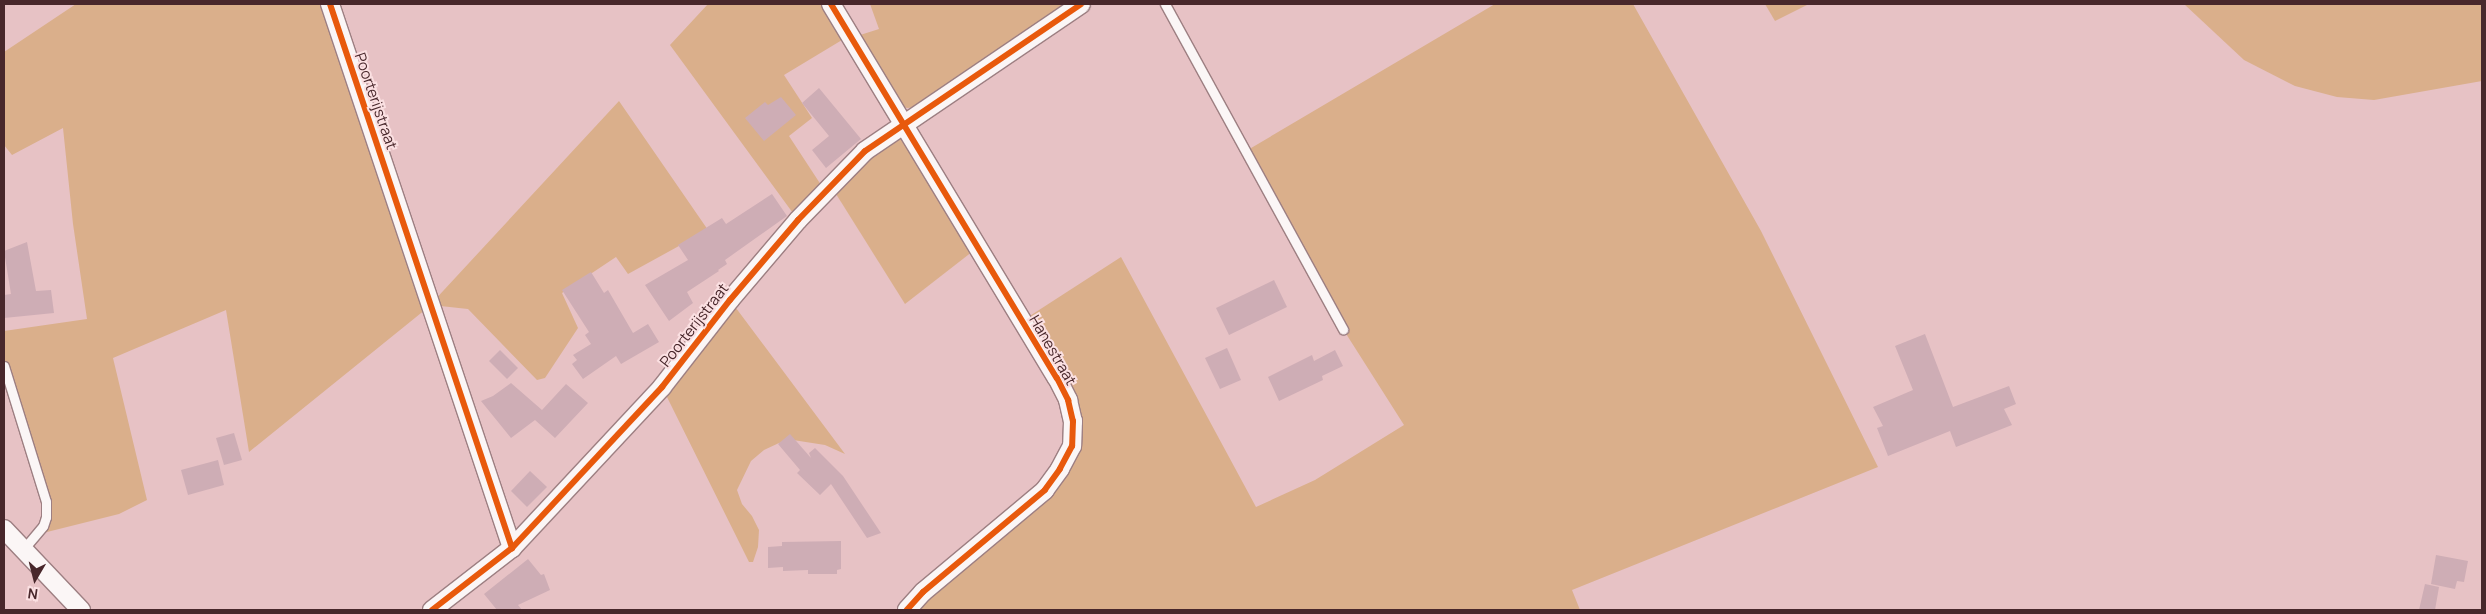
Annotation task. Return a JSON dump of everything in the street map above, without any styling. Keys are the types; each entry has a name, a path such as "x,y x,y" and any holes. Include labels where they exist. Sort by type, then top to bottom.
{"street":[{"name":"Poorterijstraat","path":"330,4 512,548"},
{"path":"831,4 902,124"},
{"name":"Poorterijstraat","path":"432,610 512,548 662,387 730,300 798,220 865,151 902,124 1081,4"},
{"name":"Hanestraat","path":"902,124 1057,378 1068,400 1073,421 1072,446 1060,469 1044,490 923,592 907,610"},
{"path":"4,529 82,610"}],"lane":[{"path":"1165,4 1344,329"},
{"path":"4,366 46,502 46,518 43,526 24,549"}],"shaded area":[{"path":"76,4 330,4 431,304 619,101 708,230 628,274 616,257 562,293 578,328 545,378 537,380 468,309 431,305 249,452 226,310 113,358 147,500 119,514 35,535 46,518 4,366 4,331 87,319 73,224 63,128 12,155 4,145 4,52"},
{"path":"708,4 826,4 843,32 842,40 784,75 812,118 789,136 825,191 798,220 670,45"},
{"path":"870,4 1066,4 918,107 907,108 899,105 857,36 879,29"},
{"path":"1495,4 1633,4 1761,231 1878,467 1572,590 1580,610 907,610 1044,490 1073,421 1022,321 1121,257 1256,507 1315,480 1404,425 1343,329 1246,151"},
{"path":"1765,4 1809,4 1775,21"},
{"path":"2184,4 2482,4 2482,81 2374,100 2337,97 2295,86 2244,60"},
{"path":"902,124 977,248 905,304 831,186"},
{"path":"730,300 845,454 825,445 793,440 779,443 764,450 751,461 737,490 742,504 752,516 759,530 758,547 753,562 749,562 662,387"}],"building":[{"path":"819,88 861,139 826,168 812,150 829,136 802,103"},
{"path":"781,97 796,115 764,141 745,118 765,102 768,105"},
{"path":"772,194 787,216 725,260 727,264 719,271 687,292 693,303 669,321 645,285 688,260 678,245 722,218 726,224"},
{"path":"27,242 36,291 51,290 54,313 4,318 4,295 11,294 4,251"},
{"path":"591,272 604,293 608,290 633,333 648,324 659,342 621,364 616,356 583,379 572,364 577,360 573,355 591,344 585,335 589,332 562,290"},
{"path":"1274,280 1287,307 1229,335 1216,308"},
{"path":"1925,334 1953,407 2009,386 2016,404 2004,409 2012,425 1956,447 1950,431 1888,456 1877,428 1883,426 1873,407 1913,390 1895,346"},
{"path":"1227,348 1241,380 1220,389 1205,358"},
{"path":"500,350 518,368 507,379 489,361"},
{"path":"1335,350 1343,366 1322,376 1323,380 1279,401 1268,377 1312,355 1314,361"},
{"path":"511,383 542,410 566,384 588,403 555,438 535,420 511,438 481,401 493,396"},
{"path":"234,433 242,460 224,465 216,438"},
{"path":"790,434 811,458 809,453 815,448 843,476 881,533 867,538 831,484 820,495 797,473 800,470 778,444"},
{"path":"218,460 224,485 188,495 181,470"},
{"path":"530,471 547,487 527,507 511,491"},
{"path":"841,541 841,569 837,570 837,574 808,574 808,570 783,571 783,567 768,568 768,547 782,546 782,542"},
{"path":"2436,555 2468,561 2464,582 2457,581 2455,589 2431,584"},
{"path":"528,559 541,575 544,574 550,590 518,605 522,610 497,610 484,594"},
{"path":"2425,584 2439,587 2435,610 2419,610"}],"cycle path":[{"path":"330,4 512,548"},
{"path":"831,4 1057,378 1068,400 1073,421 1072,446 1060,469 1045,490 923,592 907,610"},
{"path":"432,610 512,548 662,387 730,300 798,220 865,151 1081,4"}]}
